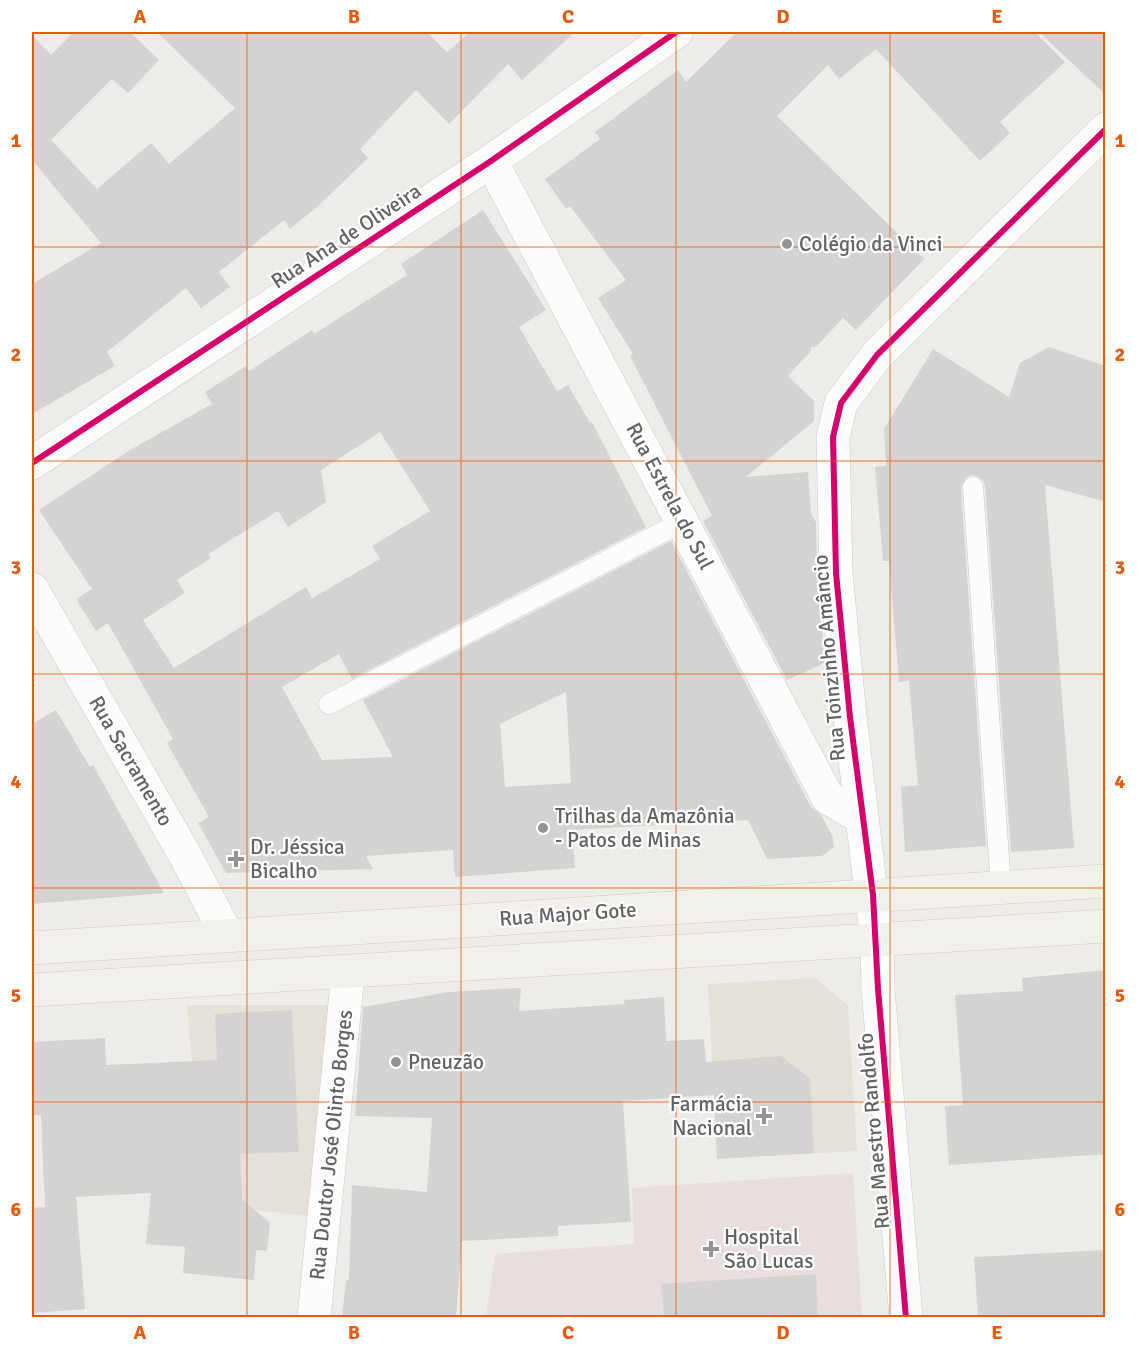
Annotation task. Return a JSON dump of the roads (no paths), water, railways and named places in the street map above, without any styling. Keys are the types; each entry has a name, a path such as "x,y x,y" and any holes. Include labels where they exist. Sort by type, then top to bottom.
{"main road":[{"name":"Rua Major Gote","path":"32,948 1106,881"},
{"path":"32,990 877,942 1106,926"}],"street":[{"name":"Rua Ana de Oliveira","path":"32,463 491,161 664,34"},
{"name":"Rua Toinzinho Amâncio","path":"873,895 861,818 836,573 833,437 842,403 877,355 1106,129"},
{"name":"Rua Estrela do Sul","path":"491,161 684,521 828,798 861,818"},
{"name":"Rua Sacramento","path":"32,589 185,855 227,935"},
{"name":"Rua Maestro Randolfo","path":"873,895 878,989 906,1317"},
{"name":"Rua Doutor José Olinto Borges","path":"314,1317 348,973"}],"lane":[{"path":"973,488 1001,887"},
{"path":"329,704 684,521"}],"place":[{"name":"Colégio da Vinci","path":"787,244"},
{"name":"Trilhas da Amazônia - Patos de Minas","path":"543,828"},
{"name":"Dr. Jéssica Bicalho","path":"236,859"},
{"name":"Pneuzão","path":"396,1062"},
{"name":"Farmácia Nacional","path":"764,1116"},
{"name":"Hospital São Lucas","path":"711,1249"}]}
